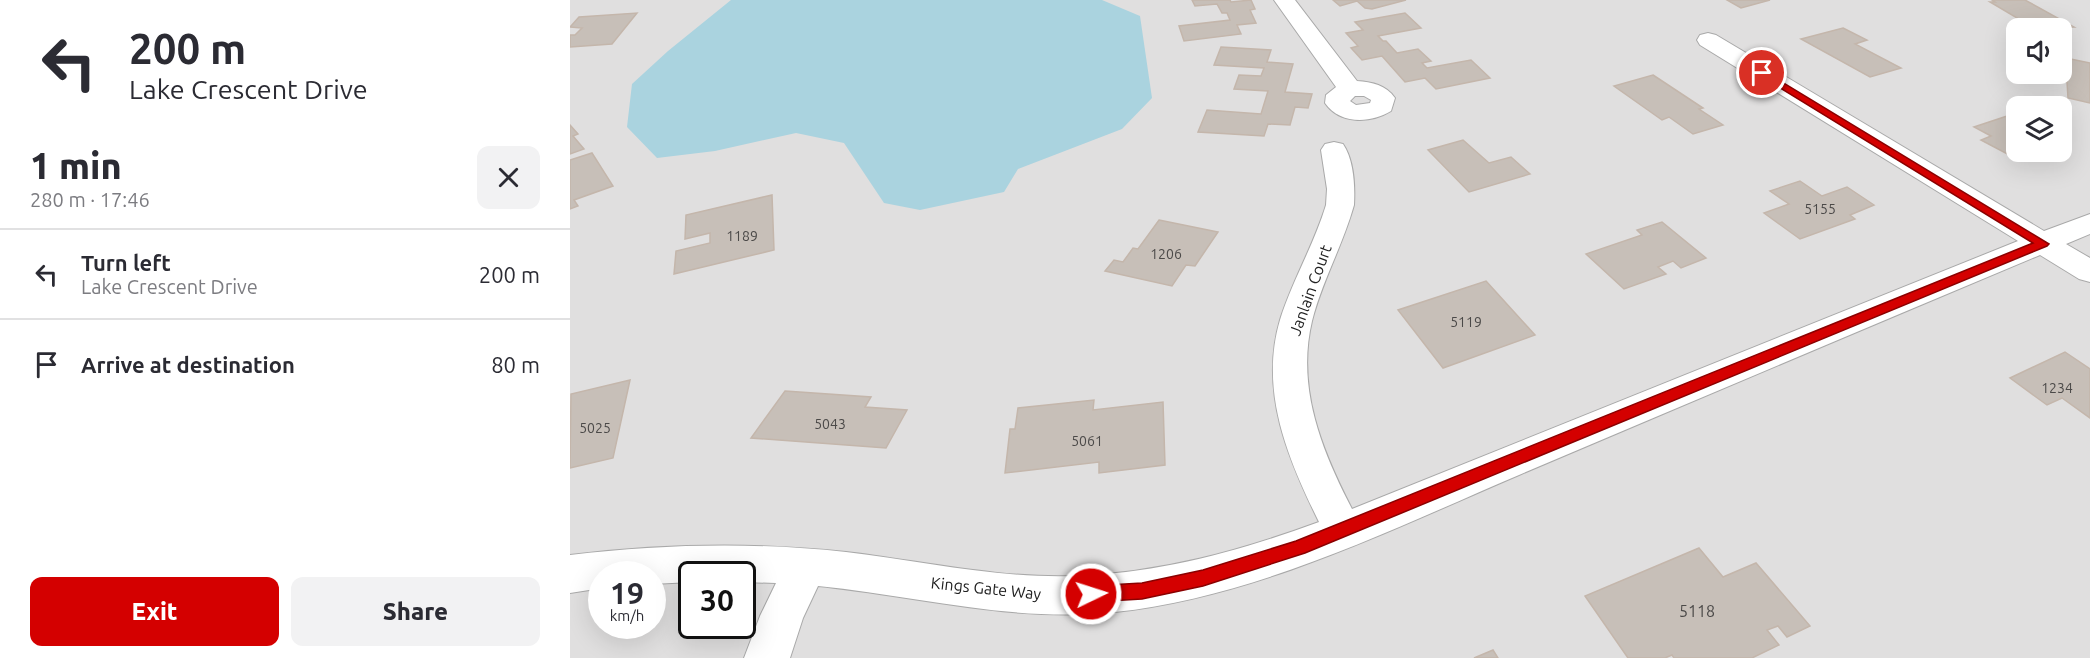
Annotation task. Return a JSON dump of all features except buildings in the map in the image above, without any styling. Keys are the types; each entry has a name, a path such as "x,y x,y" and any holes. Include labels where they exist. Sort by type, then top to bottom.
{"street":[{"path":"1284,0 1350,89"},
{"path":"1708,40 2090,272"},
{"name":"Janlain Court","path":"1334,150 1341,189 1340,205 1295,323 1290,360 1298,427 1310,467 1342,531"},
{"name":"Kings Gate Way","path":"570,574 663,564 716,562 806,567 1035,596 1142,591 1226,571 1342,531 2090,223"},
{"path":"767,658 782,616 806,567"}],"shaded area":[{"path":"570,0 2090,0 2090,658 570,658"}],"water":[{"path":"731,0 1102,0 1140,16 1152,98 1122,129 1018,169 1004,192 920,210 884,203 844,143 796,133 715,151 657,158 627,127 632,84 668,51"}],"route":[{"path":"1091,594 1142,591 1203,578 1299,548 1702,381 2043,244 1762,73"}]}
